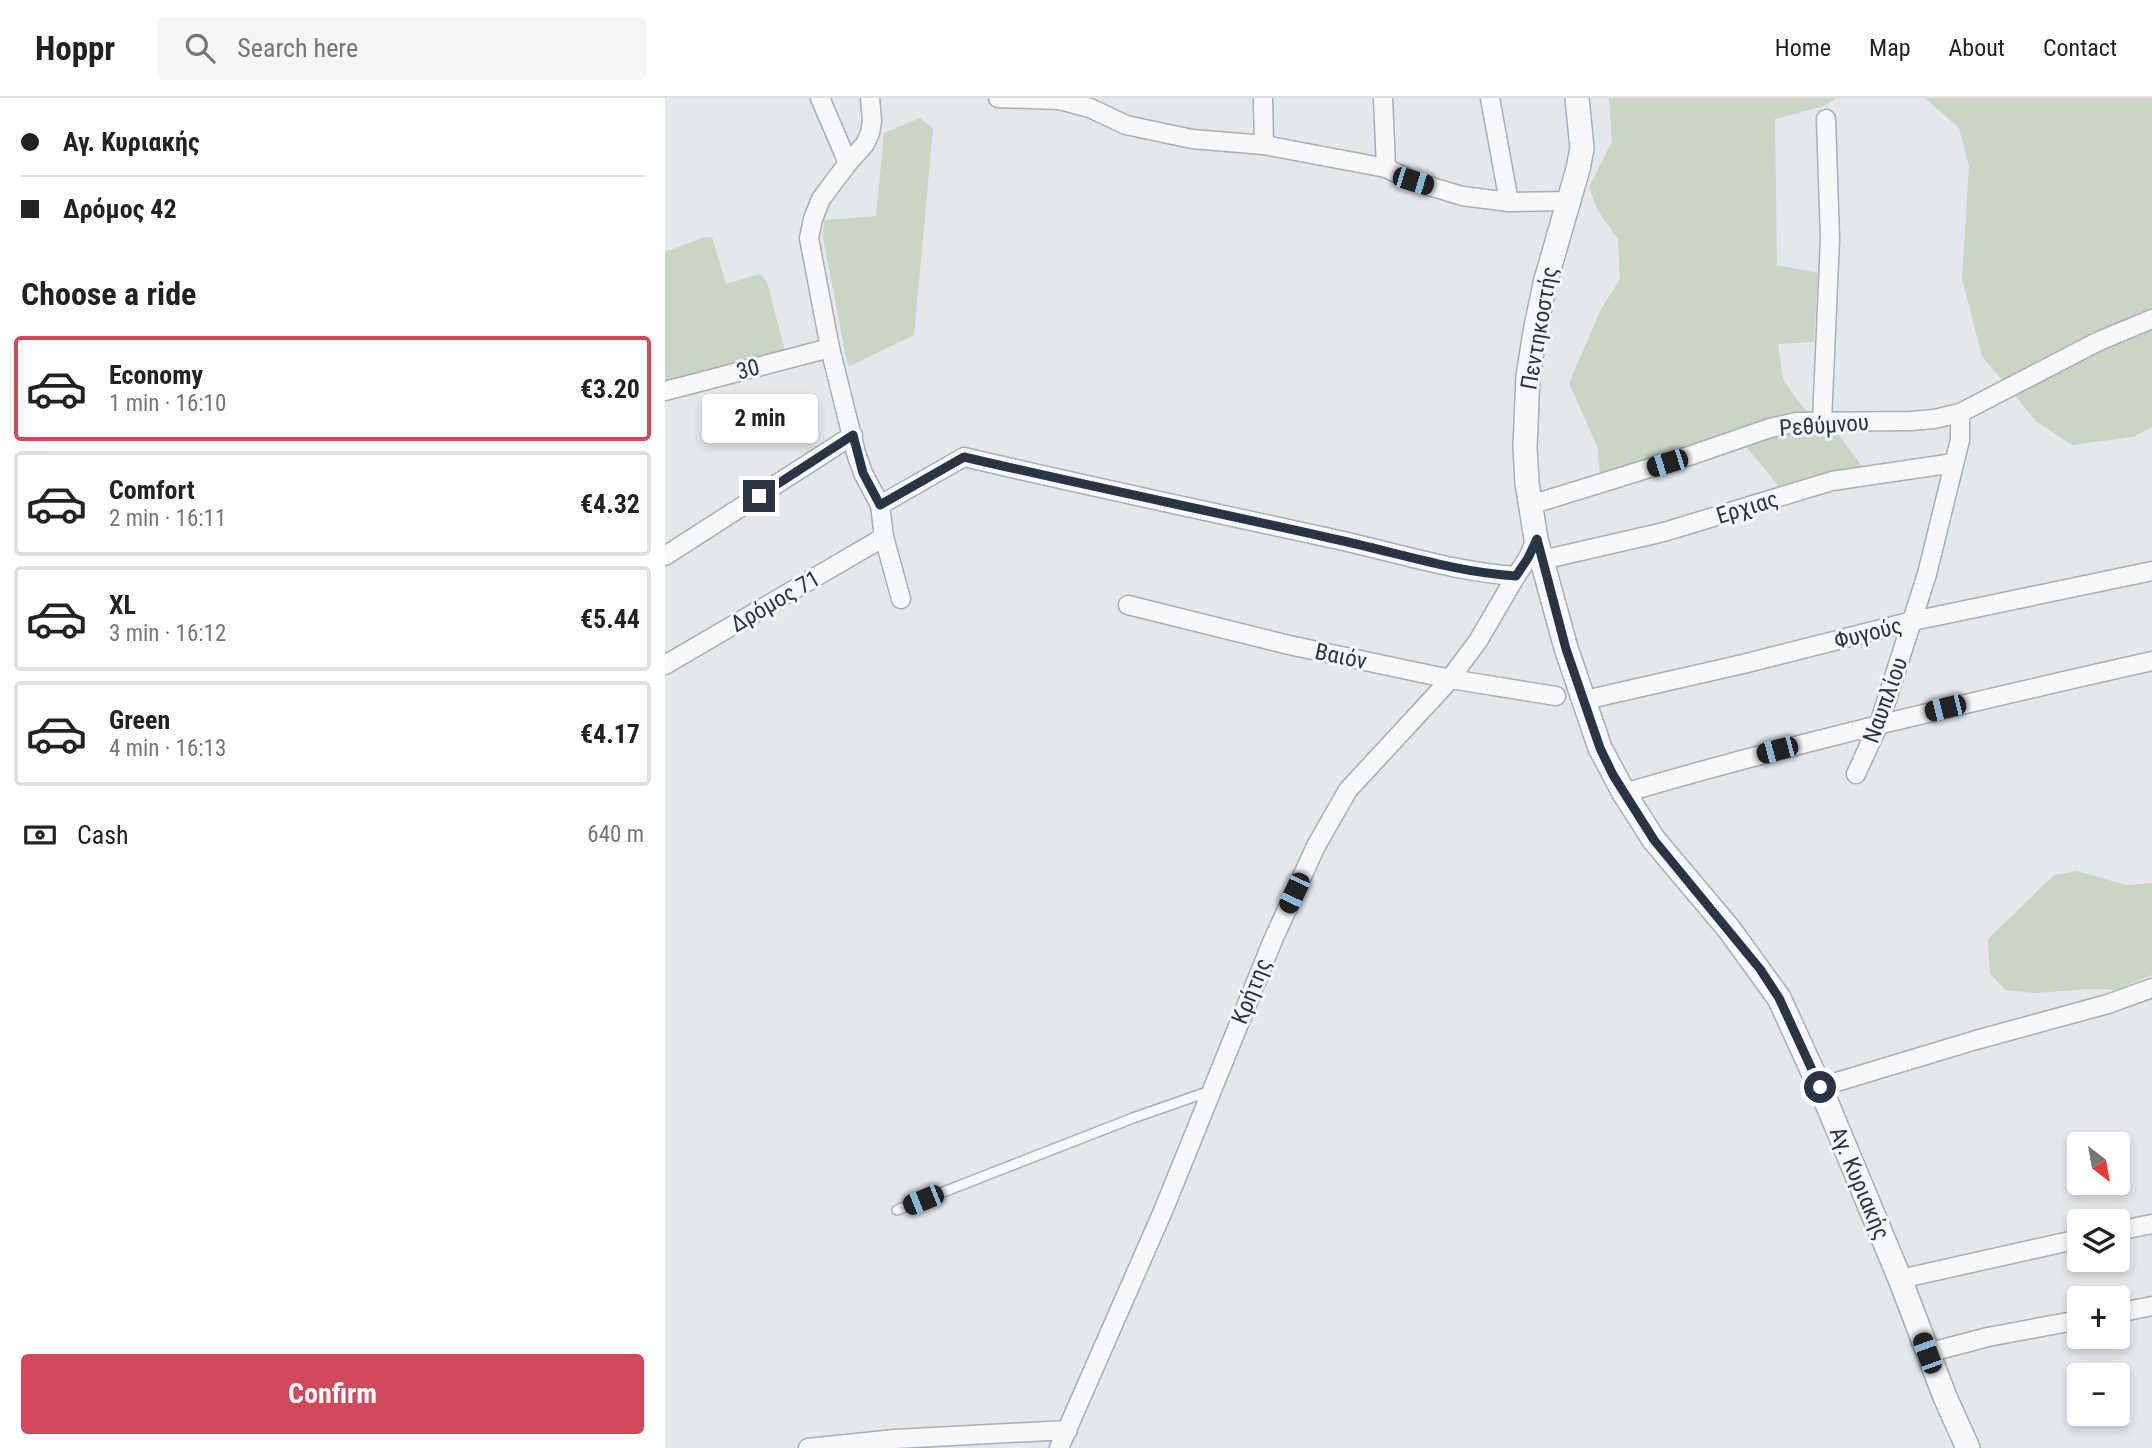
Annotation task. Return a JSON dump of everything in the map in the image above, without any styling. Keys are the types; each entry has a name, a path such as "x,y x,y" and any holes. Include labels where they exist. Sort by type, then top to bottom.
{"street":[{"path":"820,98 848,163"},
{"path":"870,98 870,133 865,144 821,199 809,238 830,348 863,473 880,505 884,537 901,599"},
{"path":"998,98 1059,99 1090,108 1126,125 1192,139 1264,145 1386,168 1413,181 1462,196 1509,202 1568,201"},
{"path":"1263,98 1264,145"},
{"path":"1383,98 1386,168"},
{"path":"1490,98 1509,202"},
{"name":"Πεντηκοστής","path":"1539,550 1530,505 1525,447 1528,376 1545,284 1582,148 1577,98"},
{"path":"1822,422 1830,239 1826,119"},
{"name":"Ρεθύμνου","path":"1530,505 1796,422 1934,419 1960,413 2099,341 2152,319"},
{"name":"30","path":"665,391 830,348"},
{"name":"Ναυπλίου","path":"1856,774 1879,724 1935,545 1960,440 1960,413"},
{"path":"665,556 853,435"},
{"path":"880,505 964,457 1117,493 1336,539 1479,574 1516,576"},
{"name":"Ερχιας","path":"1539,550 1664,532 1832,481 1955,463"},
{"name":"Δρόμος 71","path":"665,665 884,537"},
{"name":"Κρήτης","path":"1059,1448 1164,1211 1210,1091 1273,940 1316,846 1348,790 1450,679 1478,641 1528,558 1539,550"},
{"name":"Αγ. Κυριακής","path":"1539,550 1566,649 1600,748 1624,793 1671,862 1722,920 1767,978 1779,998 1820,1087 1968,1448"},
{"name":"Φυγούς","path":"1585,700 1913,621 2152,571"},
{"name":"Βαιόν","path":"1128,605 1289,645 1450,679 1556,696"},
{"path":"1624,793 1879,724 2152,661"},
{"path":"1820,1087 2108,1004 2152,988"},
{"path":"2130,1228 2152,1224"},
{"path":"1900,1279 2067,1242"},
{"path":"2130,1310 2152,1306"},
{"path":"1927,1353 1988,1337 2067,1322"},
{"path":"808,1448 895,1439 1067,1430"}],"lane":[{"path":"897,1210 1133,1118 1210,1091"}],"green space":[{"path":"1609,98 1837,98 1824,106 1775,119 1777,265 1818,273 1814,342 1778,344 1783,380 1803,407 1837,433 1864,469 1780,488 1735,433 1600,473 1597,446 1569,383 1601,309 1620,279 1618,239 1598,211 1589,187 1612,141"},
{"path":"1925,98 2152,98 2152,427 2133,437 2072,445 2037,422 1982,356 1962,279 1969,166 1959,128"},
{"path":"920,118 933,129 914,335 848,367 823,238 824,220 876,216 884,133"},
{"path":"712,237 726,284 760,274 767,282 785,351 665,383 665,252"},
{"path":"2077,871 2126,885 2152,883 2152,975 2117,990 2035,993 2005,990 1990,974 1988,939 2054,875"}],"route":[{"path":"759,496 853,435 863,473 880,505 964,457 1117,493 1336,539 1479,574 1516,576 1537,539 1566,649 1600,748 1613,775 1654,840 1760,969 1779,998 1820,1087"}]}
